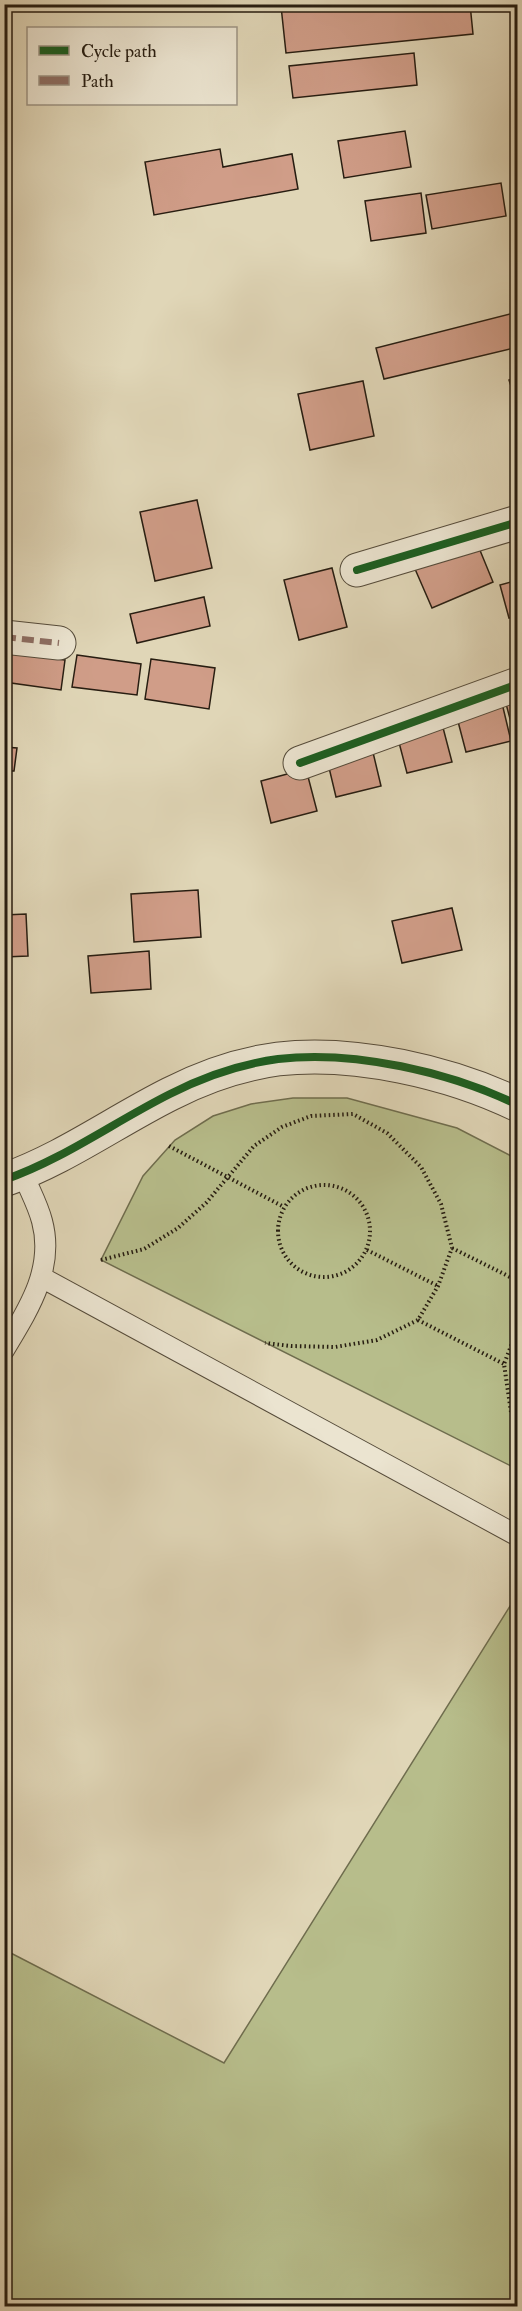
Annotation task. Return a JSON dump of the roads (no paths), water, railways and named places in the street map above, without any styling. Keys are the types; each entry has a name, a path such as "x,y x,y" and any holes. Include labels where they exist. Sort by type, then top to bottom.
{"street":[{"path":"357,570 518,522"},
{"path":"4,637 59,643"},
{"path":"300,763 518,684"},
{"path":"14,1177 43,1165 170,1093 209,1077 278,1059 315,1057 359,1060 405,1068 452,1080 518,1105"}],"lane":[{"path":"4,1350 32,1302 41,1277 46,1241 42,1219 14,1177"},
{"path":"41,1277 518,1536"}]}
